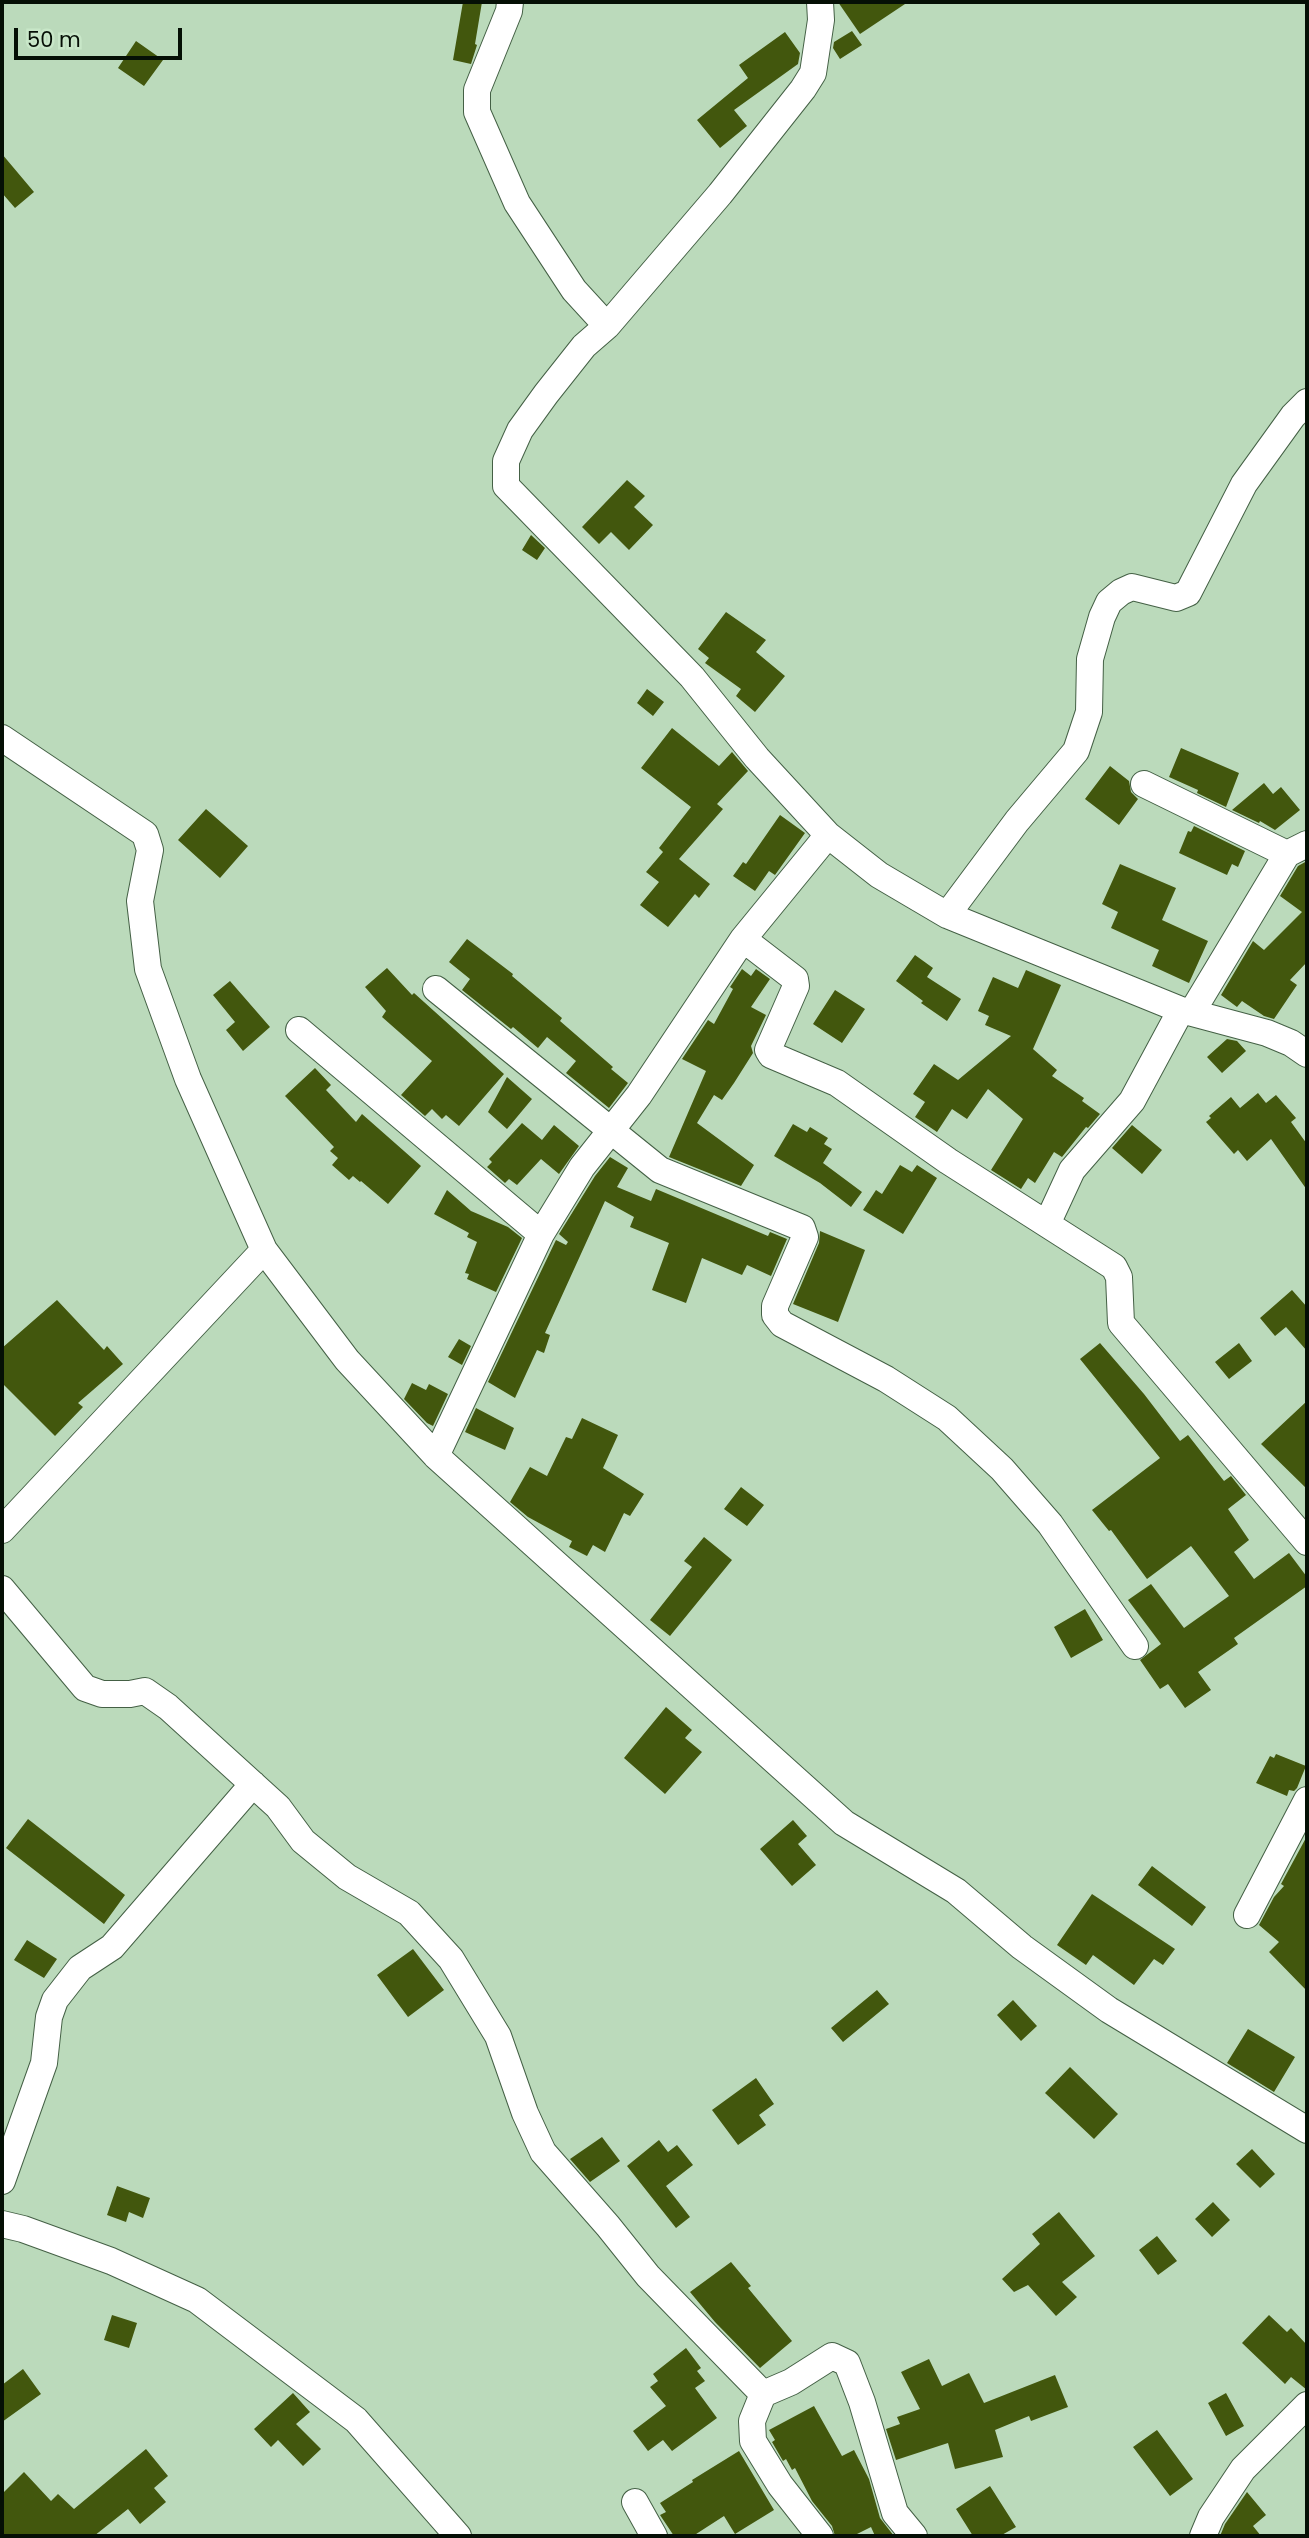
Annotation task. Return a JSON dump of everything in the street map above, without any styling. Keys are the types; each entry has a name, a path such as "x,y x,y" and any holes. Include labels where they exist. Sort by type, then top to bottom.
{"street":[{"path":"510,2 509,11 477,90 477,113 517,203 574,290 607,326"},
{"path":"820,2 821,20 813,73 803,89 720,194 607,326 584,346 520,430 506,461 506,486 692,677 757,758 828,835 879,875 947,915 1186,1011 1267,1033 1291,1043 1307,1054"},
{"path":"947,915 1017,821 1076,751 1089,712 1090,659 1102,617 1109,603 1121,592 1132,587 1176,598 1188,593 1244,484 1293,416 1307,402"},
{"path":"2,737 145,834 150,850 140,901 148,969 188,1079 264,1250 347,1360 436,1456 844,1823 956,1891 1022,1947 1109,2010 1307,2130"},
{"path":"1047,1224 1072,1170 1132,1101 1186,1011 1297,849 1144,784"},
{"path":"436,1456 541,1234 582,1167 639,1095 743,939 828,835"},
{"path":"743,939 795,979 796,986 768,1050 771,1055 837,1083 948,1161 1114,1268 1119,1276 1121,1323 1307,1542"},
{"path":"436,989 660,1170 802,1228 806,1237 775,1306 775,1315 782,1324 886,1380 947,1418 966,1435 1002,1469 1050,1524 1135,1646"},
{"path":"299,1030 541,1234"},
{"path":"2,1530 264,1250"},
{"path":"2,1589 85,1688 102,1694 145,1691 168,1707 278,1807 303,1841 346,1877 409,1913 452,1959 498,2036 525,2113 543,2152 648,2276 763,2394"},
{"path":"2,2181 44,2063 55,2000 80,1968 112,1947 253,1784"},
{"path":"1247,1915 1307,1800"},
{"path":"2,2224 111,2261 197,2300 356,2420 458,2536"},
{"path":"820,2536 780,2485 753,2441 751,2421 763,2394 790,2382 832,2356 847,2363 862,2402 895,2513 914,2536"},
{"path":"1203,2536 1210,2516 1243,2469 1307,2405"},
{"path":"635,2502 654,2536"}],"building":[{"path":"463,2 482,2 475,44 477,45 471,64 453,60"},
{"path":"838,2 908,2 860,34"},
{"path":"852,31 862,45 840,59 833,48 834,42"},
{"path":"785,32 800,53 798,64 734,110 747,126 720,148 697,120 748,78 739,65"},
{"path":"136,41 163,60 144,86 118,68"},
{"path":"2,154 34,192 15,208 2,193"},
{"path":"627,480 645,496 634,507 653,525 629,550 611,532 599,544 582,527"},
{"path":"531,535 545,548 537,560 522,550"},
{"path":"726,612 766,640 756,652 785,676 755,712 736,696 741,689 705,663 709,658 698,649"},
{"path":"647,689 664,702 653,716 637,703"},
{"path":"672,728 719,766 732,752 748,771 717,804 723,809 679,859 710,884 699,898 695,894 668,927 640,905 659,882 646,872 663,852 659,848 691,807 641,768"},
{"path":"1181,748 1239,773 1226,807 1169,777"},
{"path":"1110,766 1129,781 1131,792 1138,799 1119,825 1085,799"},
{"path":"1264,783 1273,794 1281,787 1300,810 1275,830 1232,810"},
{"path":"206,809 248,846 220,878 178,840"},
{"path":"780,815 805,833 775,875 769,871 755,891 733,876 743,862 746,864"},
{"path":"1194,826 1245,851 1238,867 1232,864 1227,875 1179,853 1188,831 1191,832"},
{"path":"1307,861 1307,962 1290,980 1297,985 1274,1019 1264,1016 1242,1001 1237,1007 1221,995 1253,941 1264,950 1302,912 1280,896 1298,866"},
{"path":"1120,864 1176,888 1162,920 1208,941 1189,983 1152,966 1159,950 1111,928 1118,912 1102,904"},
{"path":"467,939 513,974 512,976 562,1018 560,1021 628,1083 609,1108 566,1073 576,1061 547,1037 538,1048 462,990 470,979 449,962"},
{"path":"915,955 933,968 927,977 961,999 947,1021 896,981"},
{"path":"387,968 412,995 414,993 504,1074 459,1126 446,1115 442,1119 432,1109 425,1116 401,1095 432,1061 382,1017 386,1011 365,987"},
{"path":"742,969 751,976 756,969 770,979 751,1007 766,1015 751,1046 753,1053 734,1083 722,1100 714,1095 697,1123 754,1165 741,1186 669,1157 706,1071 682,1059 708,1020 714,1024 733,989 730,987"},
{"path":"1026,970 1061,985 1033,1049 1057,1070 1052,1076 1084,1098 1082,1101 1100,1114 1062,1157 1054,1152 1035,1183 1028,1178 1021,1189 991,1170 1023,1119 988,1089 967,1119 952,1109 937,1132 915,1117 925,1102 913,1094 934,1064 958,1080 1011,1036 985,1025 989,1016 978,1011 993,977 1018,988"},
{"path":"230,981 270,1027 243,1051 226,1030 235,1022 213,995"},
{"path":"835,990 865,1009 842,1043 813,1024"},
{"path":"1227,1039 1237,1041 1246,1051 1222,1073 1207,1057"},
{"path":"315,1068 331,1085 326,1090 356,1122 362,1114 421,1166 388,1204 361,1181 353,1176 349,1180 332,1165 338,1158 330,1151 334,1147 285,1096"},
{"path":"507,1077 532,1099 507,1129 488,1112"},
{"path":"1258,1093 1266,1103 1276,1095 1296,1118 1291,1122 1307,1144 1307,1190 1271,1139 1247,1161 1238,1150 1234,1154 1206,1122 1211,1118 1209,1116 1231,1097 1240,1108"},
{"path":"522,1123 542,1140 554,1125 579,1146 559,1174 541,1159 517,1185 509,1179 505,1183 487,1167 492,1162 489,1159"},
{"path":"793,1124 807,1132 810,1127 828,1138 824,1144 832,1149 823,1163 862,1192 851,1207 820,1183 774,1156"},
{"path":"1132,1125 1162,1150 1142,1174 1112,1148"},
{"path":"610,1157 628,1168 617,1187 651,1201 656,1189 768,1236 770,1232 787,1239 771,1276 747,1265 742,1275 702,1258 686,1303 652,1290 669,1243 630,1227 634,1217 605,1201 545,1333 550,1335 544,1353 537,1350 515,1398 488,1382 556,1240 566,1245 568,1242 559,1234"},
{"path":"900,1165 912,1172 917,1165 937,1178 903,1234 863,1210 876,1190 882,1194"},
{"path":"447,1190 471,1211 508,1227 522,1238 496,1292 467,1279 469,1274 465,1273 477,1242 467,1237 469,1233 434,1214"},
{"path":"820,1231 865,1250 838,1322 793,1304 819,1243"},
{"path":"1292,1290 1307,1307 1307,1351 1286,1327 1275,1336 1260,1318"},
{"path":"57,1300 104,1350 107,1346 123,1364 78,1403 83,1407 55,1436 2,1383 2,1348"},
{"path":"459,1339 471,1346 462,1365 448,1357"},
{"path":"1100,1343 1180,1441 1188,1435 1224,1481 1231,1476 1246,1495 1228,1509 1249,1540 1234,1552 1254,1579 1289,1553 1307,1577 1307,1586 1234,1638 1238,1644 1198,1672 1211,1690 1185,1708 1168,1684 1160,1689 1140,1660 1161,1644 1128,1600 1151,1584 1184,1628 1229,1596 1191,1546 1147,1579 1111,1530 1109,1531 1092,1510 1160,1458 1080,1359"},
{"path":"1239,1343 1252,1361 1229,1379 1215,1362"},
{"path":"412,1383 426,1390 429,1384 448,1394 433,1426 404,1399"},
{"path":"1307,1401 1307,1489 1261,1444"},
{"path":"476,1408 514,1428 505,1450 465,1432"},
{"path":"582,1418 618,1435 603,1468 644,1494 630,1516 624,1513 605,1552 593,1545 587,1556 569,1547 572,1541 528,1517 510,1502 530,1467 547,1476 566,1437 572,1439"},
{"path":"741,1487 764,1505 747,1526 724,1509"},
{"path":"704,1537 732,1560 670,1636 650,1620 692,1567 684,1561"},
{"path":"1085,1609 1103,1640 1071,1658 1054,1627"},
{"path":"666,1707 692,1730 685,1738 702,1752 665,1794 624,1758"},
{"path":"1276,1754 1306,1766 1297,1788 1294,1791 1289,1790 1287,1796 1256,1783 1270,1756 1274,1758"},
{"path":"28,1819 125,1895 104,1924 6,1848"},
{"path":"793,1820 807,1836 798,1844 816,1865 792,1886 760,1849"},
{"path":"1307,1836 1307,1991 1269,1952 1279,1942 1259,1925 1274,1897 1284,1886 1281,1884"},
{"path":"1152,1866 1206,1907 1192,1926 1138,1885"},
{"path":"1092,1894 1175,1949 1163,1965 1154,1959 1134,1985 1093,1955 1086,1965 1057,1945"},
{"path":"27,1940 57,1959 44,1978 14,1960"},
{"path":"413,1949 444,1990 408,2017 377,1975"},
{"path":"877,1990 889,2004 843,2042 831,2028"},
{"path":"1013,2000 1037,2026 1021,2041 997,2015"},
{"path":"1248,2029 1295,2057 1274,2092 1227,2063"},
{"path":"1070,2067 1118,2114 1094,2139 1045,2093"},
{"path":"756,2078 774,2104 759,2115 766,2125 738,2145 712,2110"},
{"path":"602,2137 620,2161 590,2182 570,2159"},
{"path":"659,2140 668,2152 677,2145 693,2165 666,2186 690,2217 676,2228 627,2166"},
{"path":"1252,2149 1275,2174 1260,2188 1236,2164"},
{"path":"117,2186 150,2198 143,2218 129,2212 126,2222 107,2215"},
{"path":"1213,2202 1230,2220 1212,2237 1195,2219"},
{"path":"1059,2212 1095,2256 1062,2282 1077,2297 1056,2316 1028,2285 1014,2292 1002,2279 1040,2244 1032,2234"},
{"path":"1157,2236 1177,2261 1158,2275 1139,2250"},
{"path":"731,2262 751,2286 748,2288 792,2341 760,2368 690,2292"},
{"path":"112,2315 137,2323 129,2348 104,2340"},
{"path":"1269,2315 1287,2332 1291,2328 1307,2345 1307,2390 1291,2377 1285,2384 1242,2343"},
{"path":"686,2348 701,2368 697,2371 705,2381 695,2388 717,2418 672,2451 663,2440 648,2451 633,2431 666,2406 650,2387 658,2381 653,2374"},
{"path":"929,2359 942,2386 969,2373 984,2403 1055,2375 1068,2407 1031,2421 1029,2416 995,2430 1003,2457 955,2469 948,2443 896,2460 886,2429 900,2424 897,2417 920,2409 901,2372"},
{"path":"23,2369 41,2394 2,2422 2,2385"},
{"path":"293,2393 310,2412 296,2424 321,2449 303,2466 278,2440 271,2447 254,2429"},
{"path":"1226,2393 1244,2426 1226,2436 1208,2403"},
{"path":"814,2406 842,2456 854,2450 869,2479 880,2518 894,2536 875,2536 871,2527 853,2536 835,2536 832,2526 812,2501 795,2468 792,2470 786,2459 783,2461 772,2442 775,2440 769,2430"},
{"path":"1157,2430 1193,2479 1170,2496 1133,2447"},
{"path":"146,2449 168,2476 154,2488 166,2502 140,2524 128,2509 94,2536 2,2536 2,2494 24,2472 51,2501 58,2494 74,2509"},
{"path":"739,2451 774,2510 735,2534 724,2516 693,2536 674,2536 660,2515 666,2512 660,2503"},
{"path":"990,2486 1016,2527 1000,2536 973,2536 956,2509"},
{"path":"1247,2492 1266,2515 1253,2526 1261,2536 1220,2536 1225,2524"}]}
